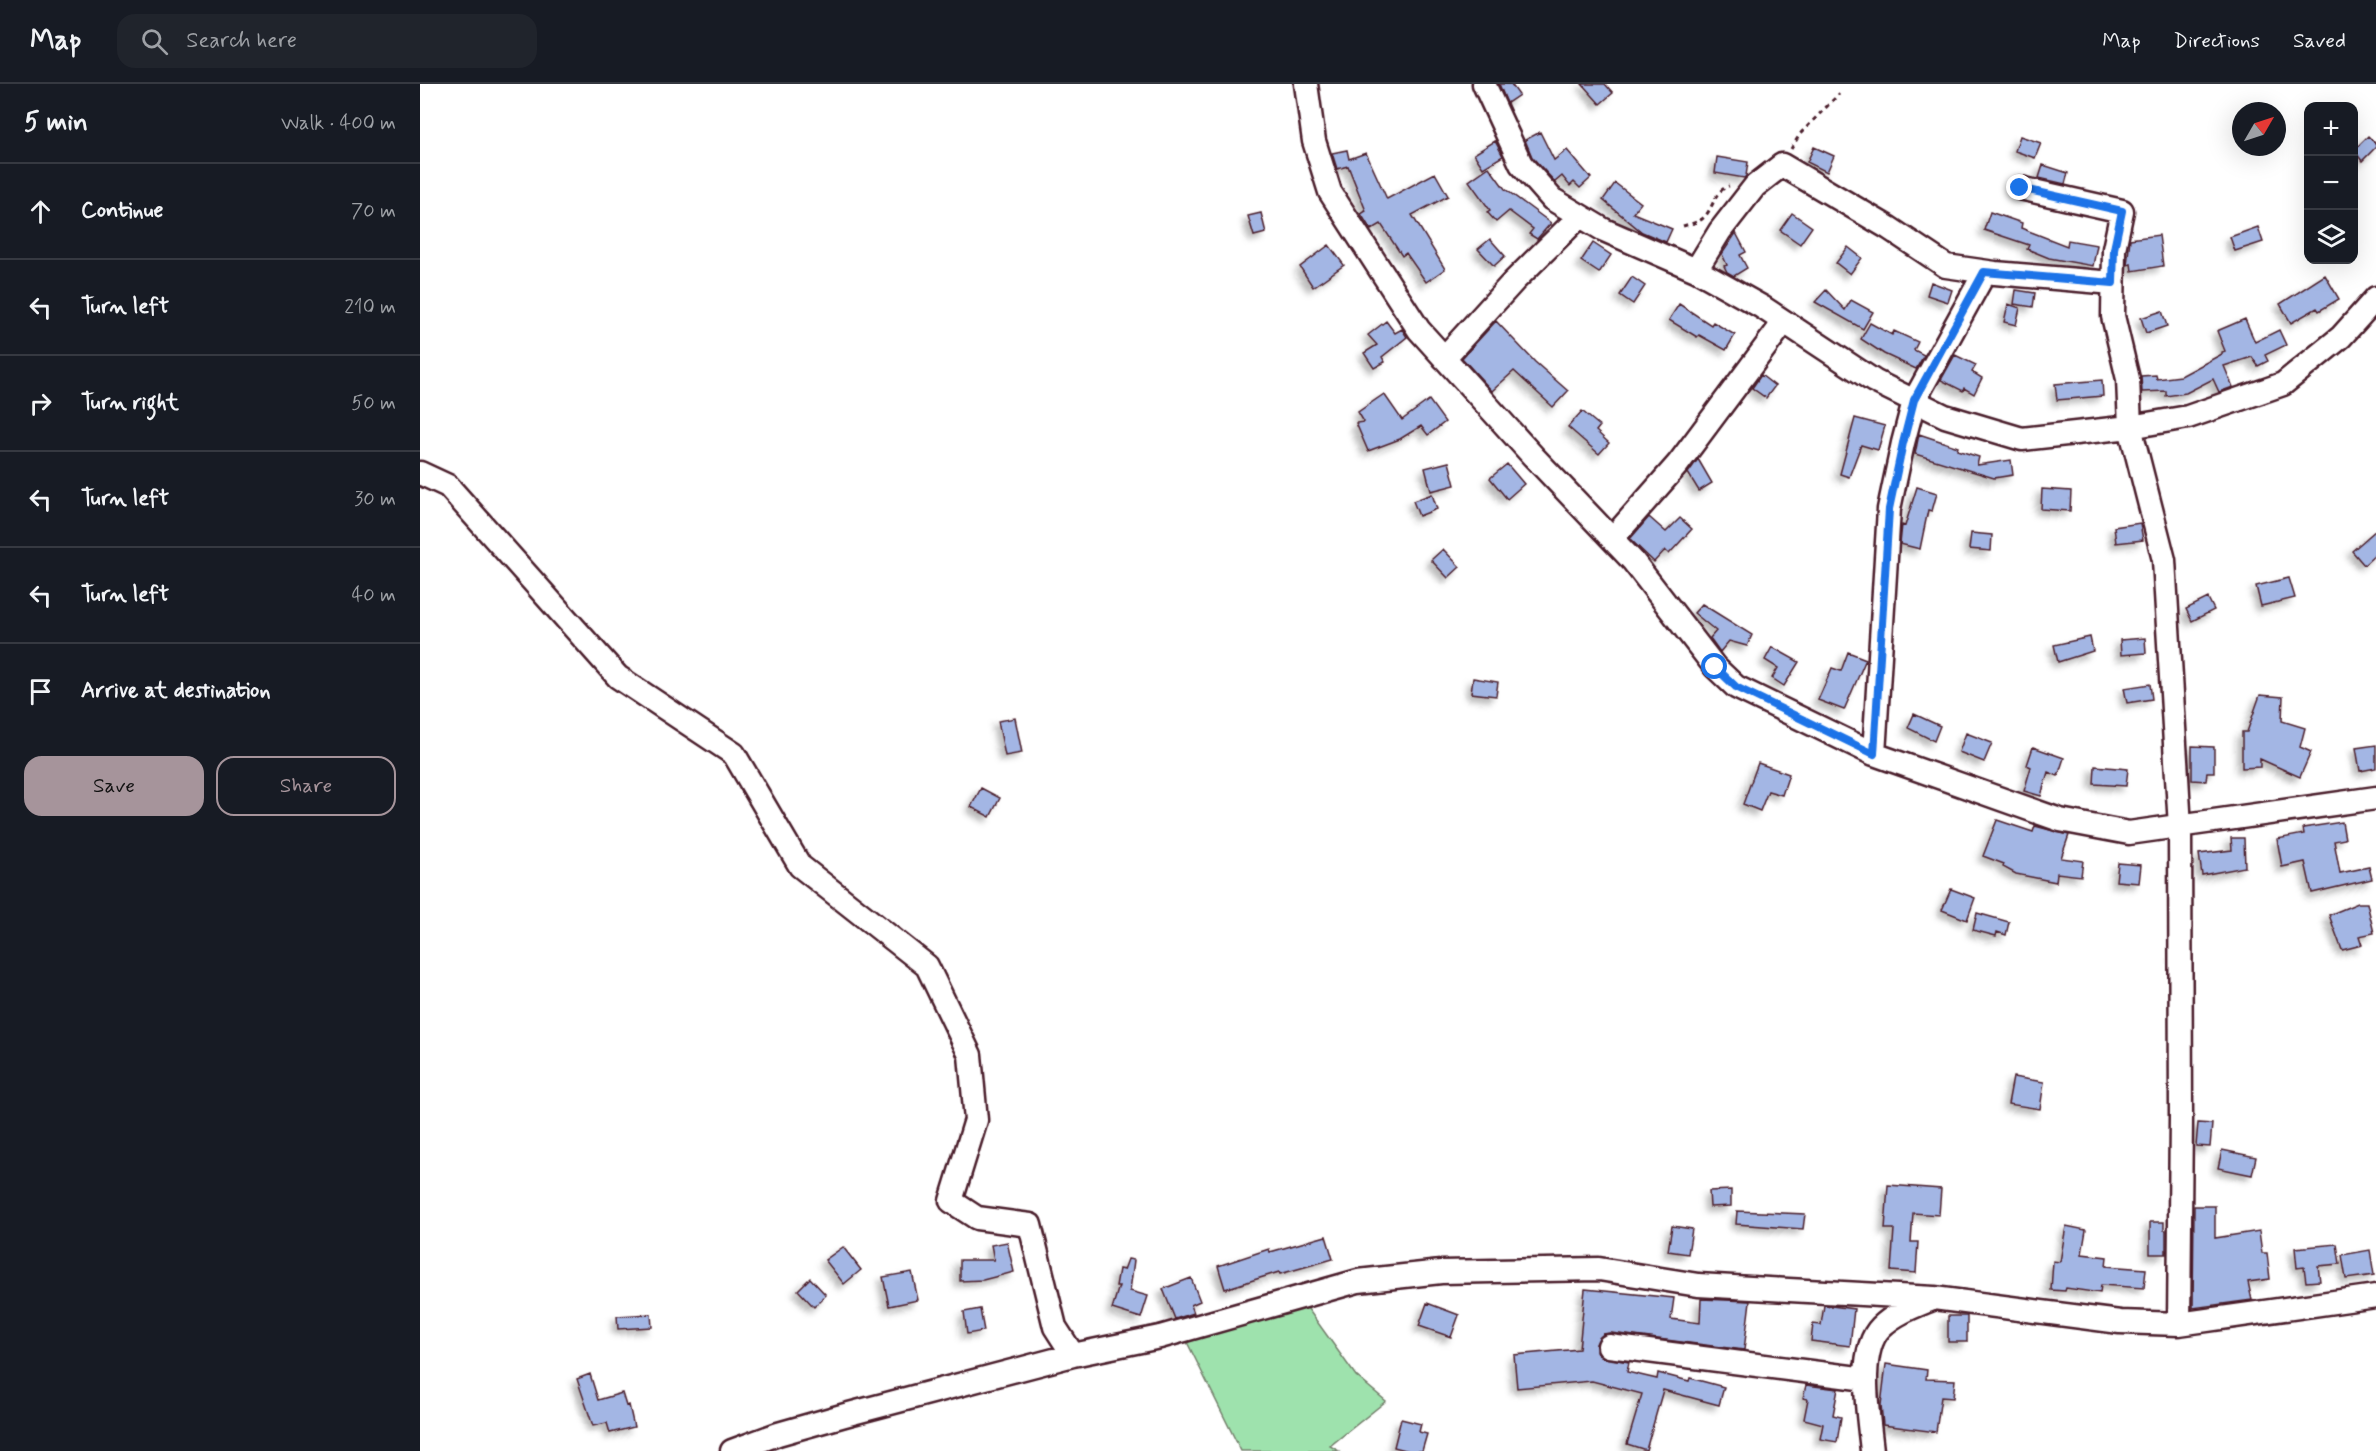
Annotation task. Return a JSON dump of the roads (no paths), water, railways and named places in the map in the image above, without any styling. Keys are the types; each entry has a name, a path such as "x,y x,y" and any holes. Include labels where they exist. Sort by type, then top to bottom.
{"street":[{"path":"1306,84 1314,141 1330,192 1419,330 1533,456 1633,561 1715,667 1736,687 1874,754 2060,820 2128,833 2376,798"},
{"path":"1484,84 1521,164 1552,199 1604,230 1696,270 1784,322 1874,381 1945,416 2022,439 2130,427 2188,417 2283,384 2341,337 2376,298"},
{"path":"1696,270 1720,231 1755,186 1782,165 1889,228 1946,266 1984,272 2113,283"},
{"path":"2020,188 2122,211 2114,249 2113,316 2128,379 2130,427 2164,560 2180,827 2179,1324"},
{"path":"1444,358 1514,281 1580,216"},
{"path":"1874,754 1889,509 1914,400 1984,272"},
{"path":"1612,539 1678,464 1784,322"},
{"path":"420,473 448,486 618,677 734,754 800,866 927,966 970,1055 976,1120 951,1201 977,1218 1030,1225 1055,1327 1073,1355"},
{"path":"732,1451 778,1434 834,1418 1073,1355 1160,1337 1358,1281 1441,1272 1599,1269 1698,1284 1934,1298 2120,1322 2179,1324 2376,1296"},
{"path":"1872,1451 1866,1379 1869,1345 1880,1328 1894,1316 1934,1298"},
{"path":"1609,1346 1866,1379"}]}
